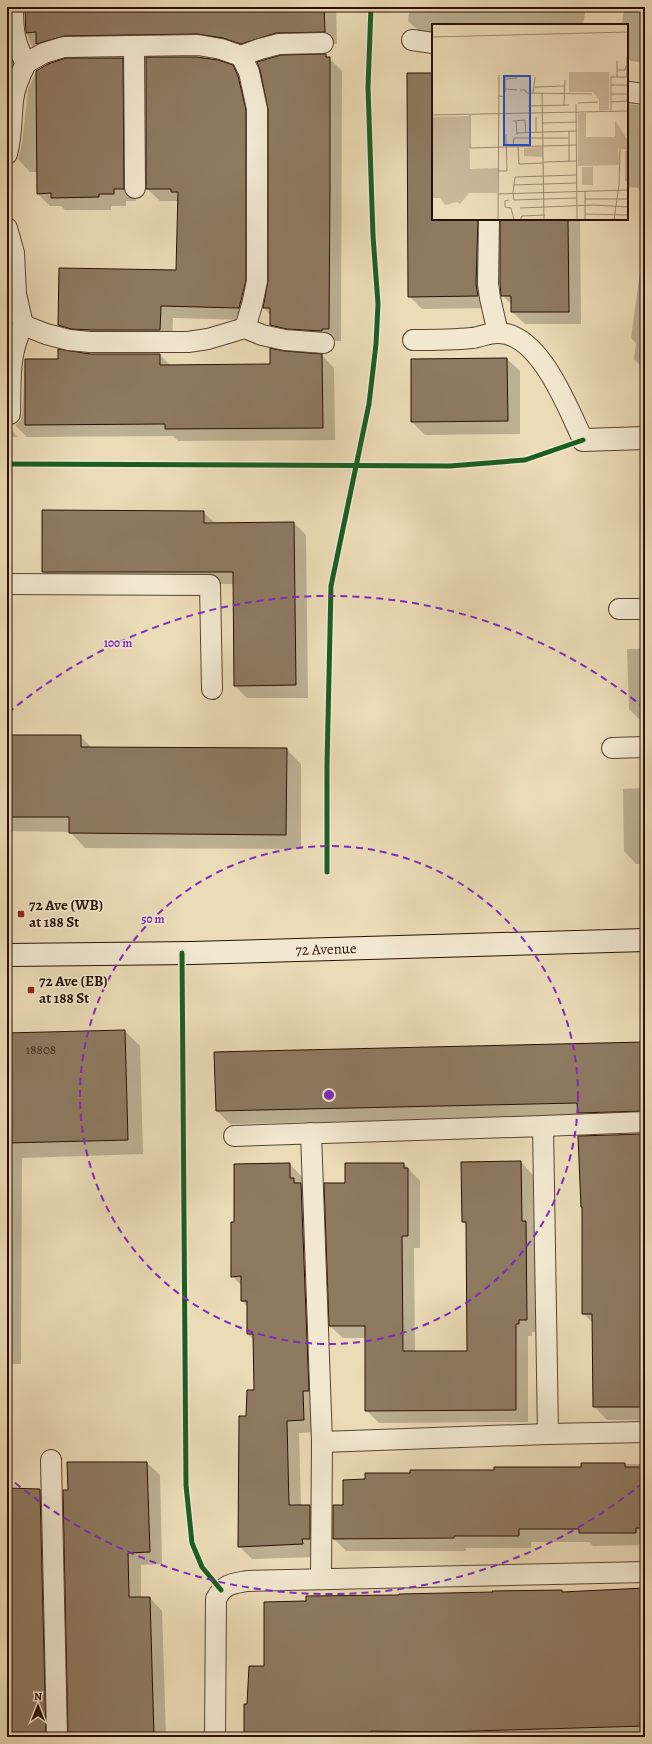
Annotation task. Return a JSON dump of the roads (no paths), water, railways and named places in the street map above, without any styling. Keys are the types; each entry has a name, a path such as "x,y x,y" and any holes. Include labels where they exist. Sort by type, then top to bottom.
{"main road":[{"path":"583,440 645,438"},
{"name":"72 Avenue","path":"7,955 192,953 645,940"}],"lane":[{"path":"13,7 13,31 18,48 26,63"},
{"path":"412,40 432,43"},
{"path":"7,154 11,140 13,101 18,80 26,63 44,52 64,47 198,45 221,49 241,56 279,44 323,43"},
{"path":"134,46 135,188"},
{"path":"241,56 249,72 257,109 257,281 252,306 245,328"},
{"path":"489,220 488,284 498,333"},
{"path":"7,228 14,253 16,294 23,325 15,340 11,359 10,414"},
{"path":"23,325 61,338 90,342 188,342 208,339 245,328 262,335 285,340 324,343"},
{"path":"413,340 472,338 498,333 510,335 523,342 535,353 557,387 583,440"},
{"path":"7,584 210,585 212,689"},
{"path":"619,609 645,609"},
{"path":"612,748 645,747"},
{"path":"234,1136 645,1122"},
{"path":"543,1126 548,1434"},
{"path":"310,1133 322,1442 321,1579"},
{"path":"322,1442 645,1432"},
{"path":"51,1460 57,1737"},
{"path":"215,1737 214,1609 216,1599 221,1590 232,1584 247,1581 645,1572"}],"place":[{"name":"72 Ave (WB) at 188 St","path":"21,914"},
{"name":"72 Ave (EB) at 188 St","path":"31,990"}]}
